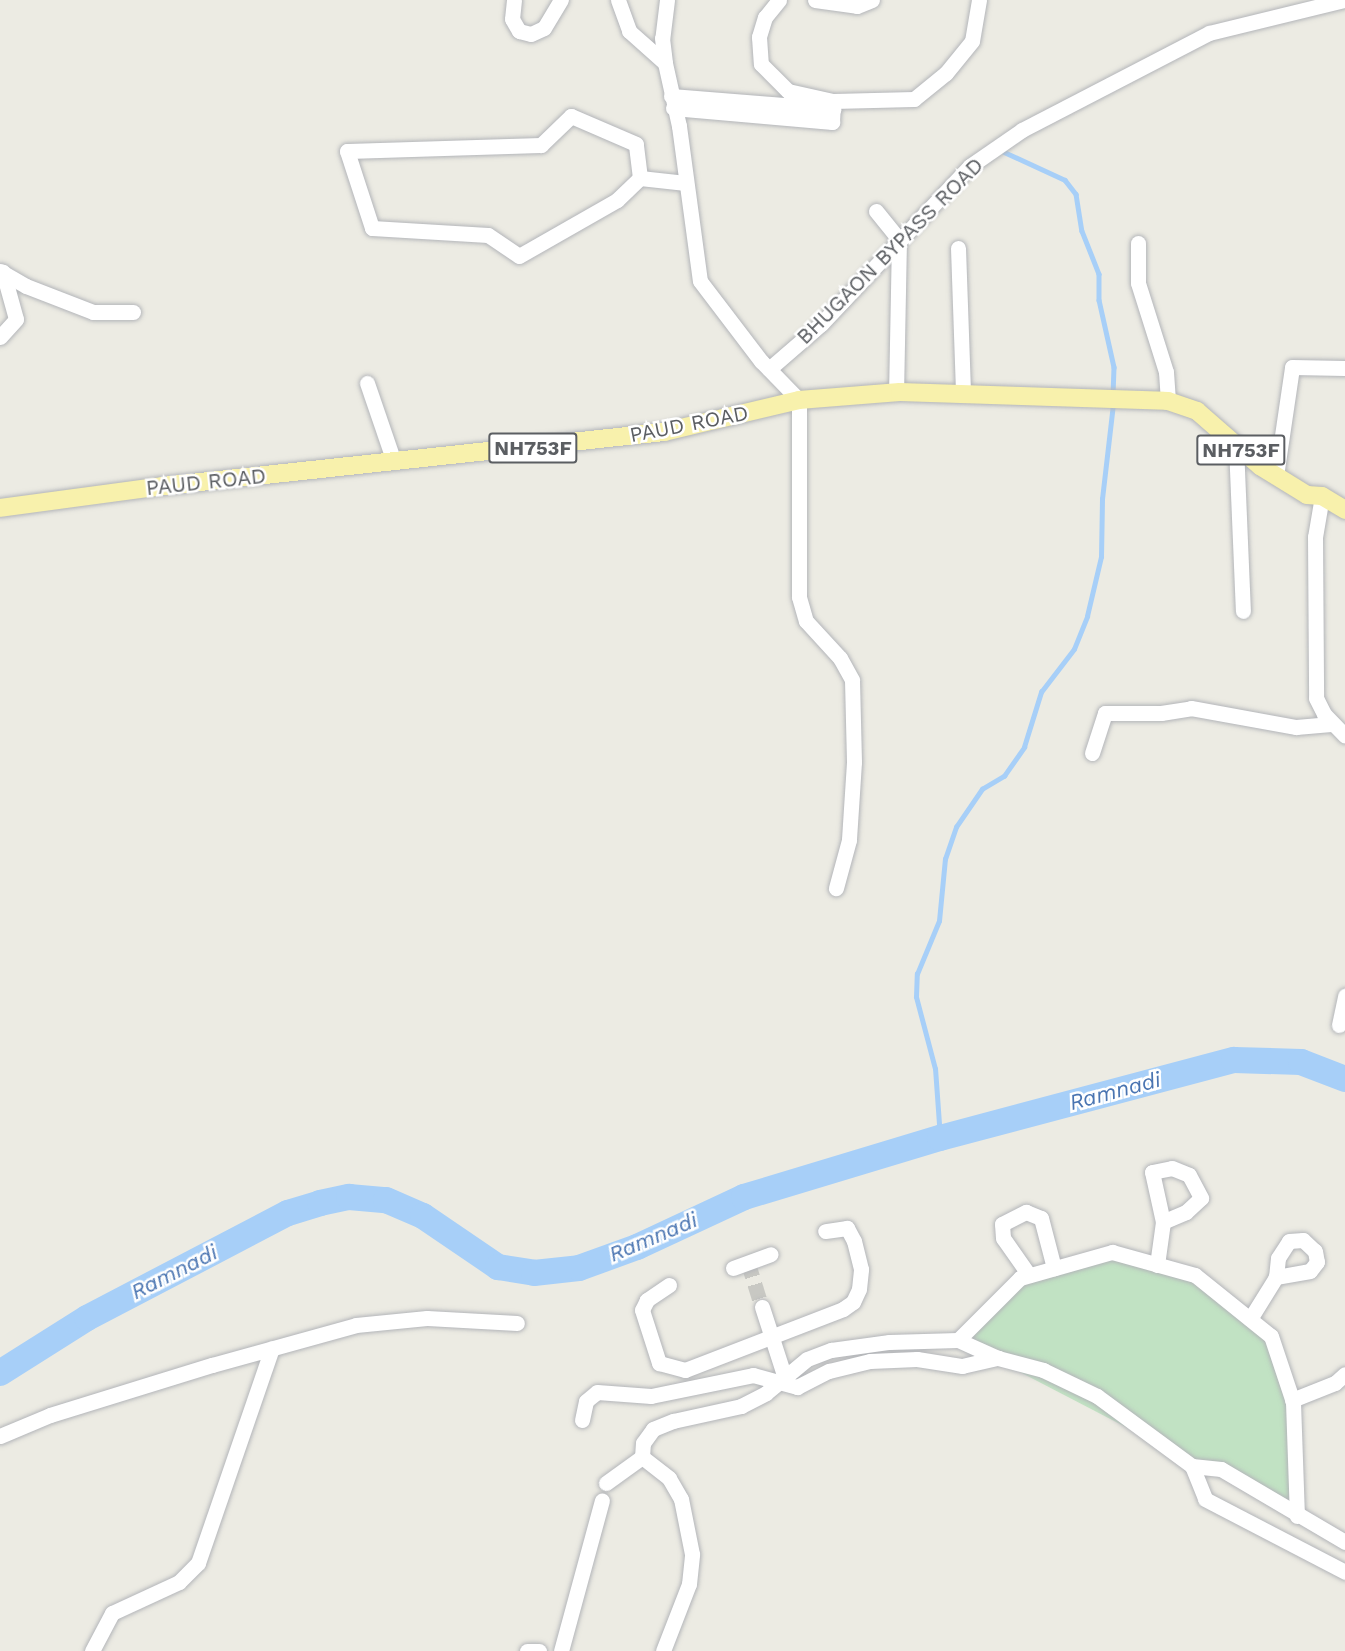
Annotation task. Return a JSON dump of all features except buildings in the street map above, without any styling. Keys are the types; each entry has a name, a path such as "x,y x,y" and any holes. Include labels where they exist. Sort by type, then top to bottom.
{"main road":[{"name":"PAUD ROAD","path":"0,508 664,432 799,400 896,392 1137,397 1168,401 1197,411 1236,446 1276,476 1307,495 1322,496 1345,510"}],"street":[{"path":"514,0 512,19 519,31 531,34 544,28 561,0"},
{"path":"618,0 629,31 664,63"},
{"path":"667,0 662,38 664,63 686,183 700,281 769,369 799,400 799,597 806,621 840,658 852,680 854,762 849,840 836,888"},
{"path":"779,0 765,17 759,37 761,64 788,91 833,110"},
{"path":"815,0 857,6 872,0"},
{"path":"672,102 710,106 833,110 914,99 946,73 972,40 980,0"},
{"name":"BHUGAON BYPASS ROAD","path":"769,369 820,324 970,166 1022,130 1209,33 1344,0"},
{"path":"571,116 636,144 640,178 618,200 519,256 488,234 372,228 347,151 542,145 571,116"},
{"path":"640,178 686,183"},
{"path":"876,211 899,239 896,392"},
{"path":"1138,243 1138,283 1166,372 1168,401"},
{"path":"958,248 963,393"},
{"path":"1,271 26,286 93,312 133,312"},
{"path":"0,337 16,319 1,271"},
{"path":"1276,476 1292,366 1345,368"},
{"path":"367,383 394,462"},
{"path":"1236,446 1243,611"},
{"path":"1322,496 1315,537 1316,698 1331,724 1345,736"},
{"path":"1092,753 1105,713 1161,713 1191,708 1296,727 1331,724"},
{"path":"1339,1024 1345,996"},
{"path":"1029,1275 1003,1238 1002,1224 1026,1212 1041,1218 1054,1269"},
{"path":"1157,1264 1163,1222"},
{"path":"669,1285 647,1300 642,1310 659,1363 685,1370 772,1337 853,1302 859,1289 861,1269 854,1241 847,1228 825,1231"},
{"path":"958,1340 1020,1278 1112,1252 1195,1275 1271,1336 1292,1400 1297,1516"},
{"path":"733,1268 771,1254"},
{"path":"1250,1319 1276,1277"},
{"path":"762,1307 772,1337 780,1379"},
{"path":"0,1436 50,1415 356,1325 397,1320 517,1323"},
{"path":"642,1457 643,1443 653,1429 673,1421 741,1406 766,1394 780,1379 807,1359 831,1350 889,1342 958,1340 998,1358 1043,1370 1097,1396 1192,1466 1221,1469 1297,1516 1345,1542"},
{"path":"93,1651 112,1613 178,1582 198,1563 272,1348"},
{"path":"582,1420 586,1401 597,1392 651,1396 753,1375 780,1379 797,1387 830,1371 870,1362 917,1359 962,1366 998,1358"},
{"path":"1292,1400 1342,1381"},
{"path":"606,1483 642,1457"},
{"path":"642,1457 669,1478 681,1499 692,1554 689,1584 663,1651"},
{"path":"1192,1466 1205,1499 1345,1572"},
{"path":"561,1651 602,1500"},
{"path":"527,1651 539,1651"}],"green space":[{"path":"1111,1252 1195,1275 1271,1336 1293,1402 1297,1516 958,1340 1020,1278"}],"waterway":[{"path":"1002,151 1065,180 1076,194 1082,231 1099,274 1099,300 1114,367 1113,396"},
{"path":"940,1138 935,1069 916,997 917,974 939,921 945,859 956,827 982,789 1004,776 1024,747 1041,692 1074,649 1087,616 1101,557 1102,499 1113,404"},
{"name":"Ramnadi","path":"0,1373 87,1318 288,1213 320,1203 349,1197 386,1200 423,1216 498,1267 534,1273 579,1268 637,1247 744,1197 940,1138 1234,1060 1301,1062 1345,1079"}],"tunnel":[{"path":"748,1262 762,1307"}]}
